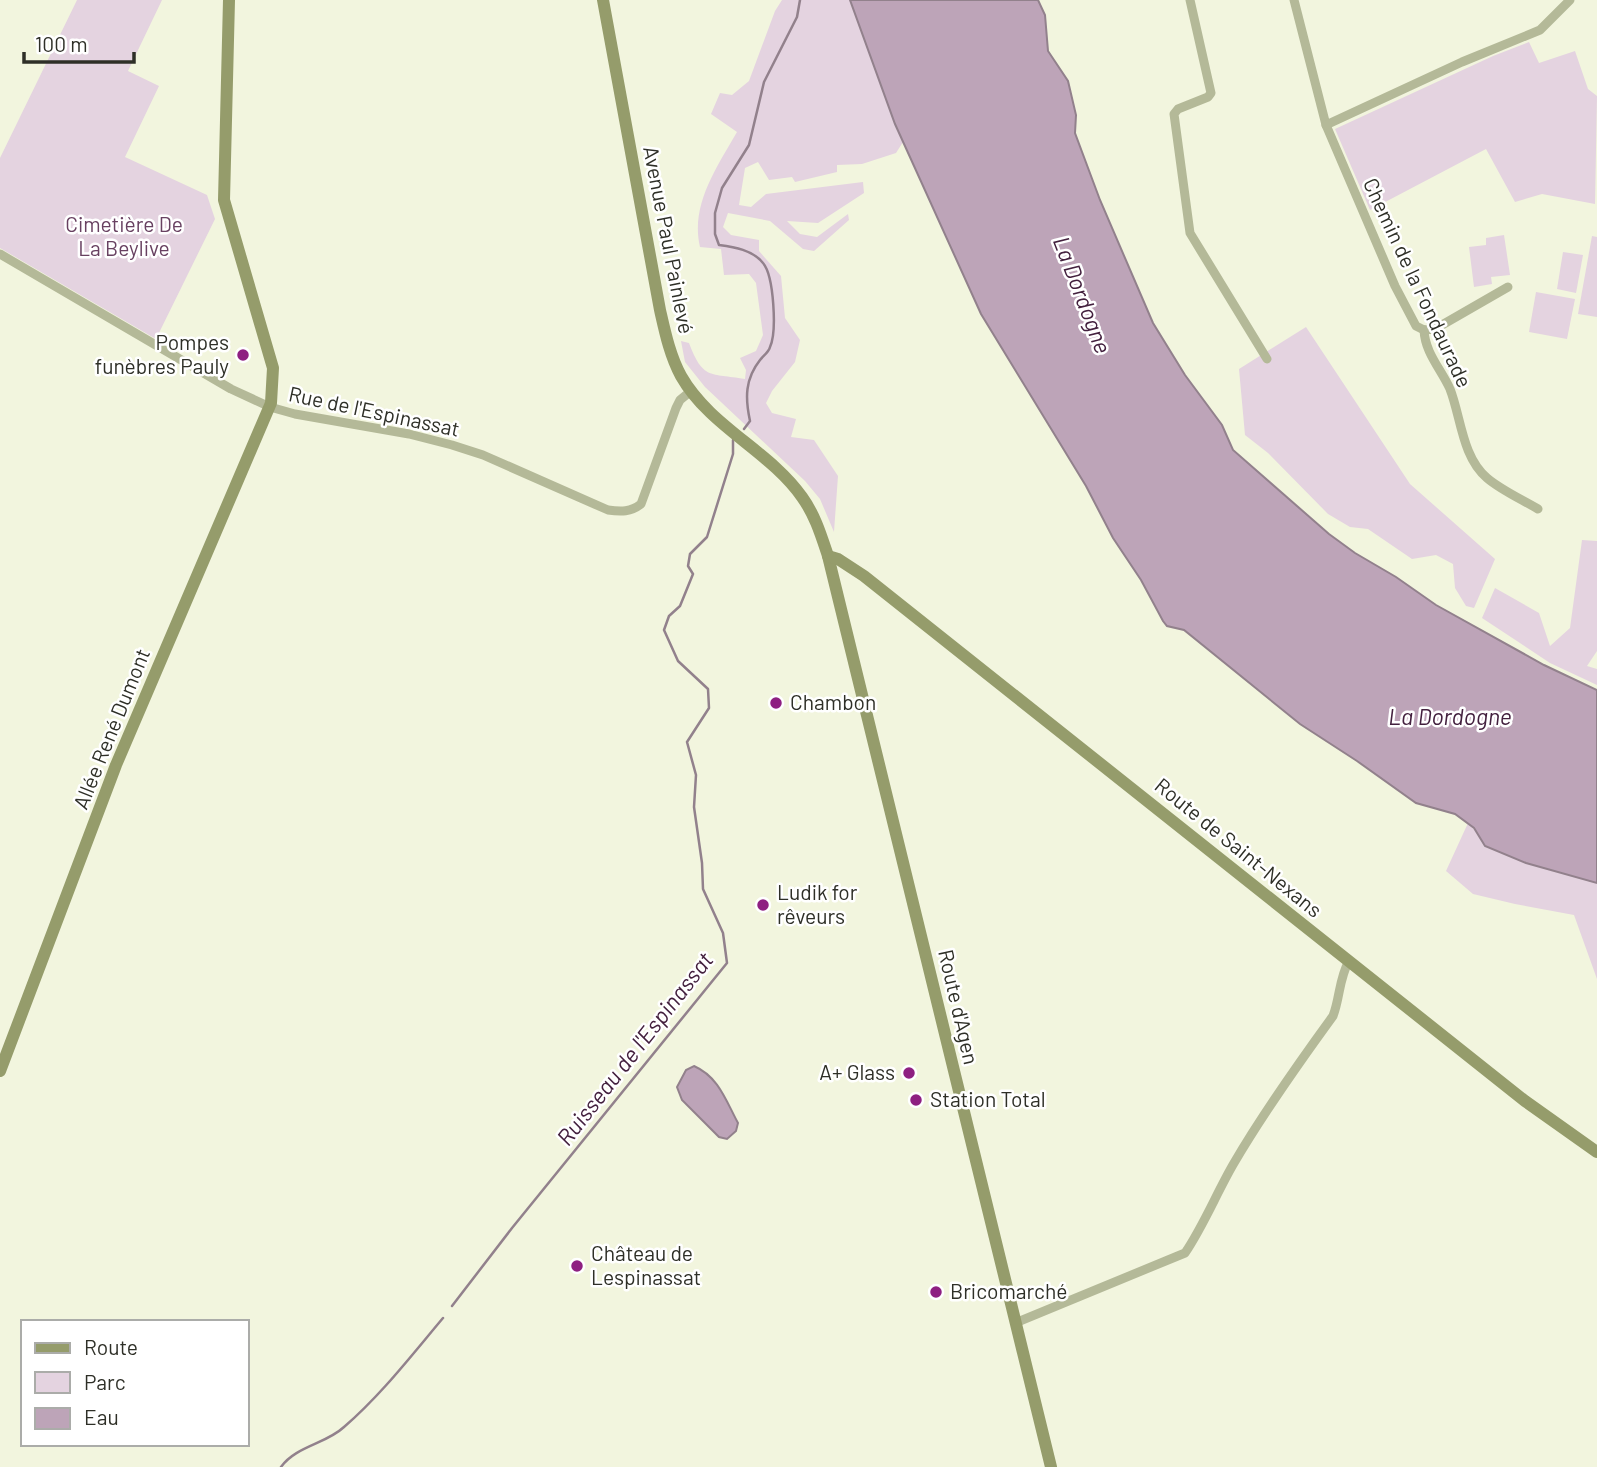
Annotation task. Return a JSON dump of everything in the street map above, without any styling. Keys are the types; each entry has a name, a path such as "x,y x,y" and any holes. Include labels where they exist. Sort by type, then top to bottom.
{"main road":[{"name":"Allée René Dumont","path":"0,1071 116,765 270,407 273,368 224,200 229,0"},
{"name":"Avenue Paul Painlevé","path":"603,0 660,310 671,353 680,375 691,391 801,495 820,530 829,560"},
{"name":"Route de Saint-Nexans","path":"829,560 853,571 1525,1101 1597,1152"},
{"name":"Route d'Agen","path":"829,560 1051,1467"},
{"path":"836,590 839,579 853,571"}],"street":[{"path":"1190,0 1211,93 1208,97 1178,109 1174,114 1191,233 1267,359"},
{"name":"Chemin de la Fondaurade","path":"1294,0 1326,125 1395,286 1416,326 1424,330 1424,343 1450,390 1475,463 1486,477 1538,509"},
{"path":"1326,125 1462,62 1539,30 1570,0"},
{"name":"Rue de l'Espinassat","path":"0,254 231,389 270,407 452,445 483,455 608,510 622,512 635,509 641,503 676,408 680,400 691,391"},
{"path":"1424,330 1435,329 1508,287"},
{"path":"1015,1323 1185,1253 1224,1179 1264,1113 1333,1016 1339,999 1343,971 1349,961"}],"green space":[{"name":"Cimetière De La Beylive","path":"77,0 162,0 128,71 159,86 125,157 207,195 215,219 156,339 0,248 0,158"},
{"path":"782,0 857,0 903,142 896,153 862,164 837,165 837,172 795,182 792,177 769,180 758,162 745,168 739,205 751,207 766,194 863,182 864,193 818,223 787,221 800,234 817,237 848,214 849,220 814,251 803,249 770,221 728,213 723,227 731,235 759,240 759,251 781,276 785,318 800,340 795,362 766,403 772,413 796,419 791,437 814,440 838,476 834,532 820,499 805,481 705,387 685,362 681,341 689,343 699,363 709,373 745,379 746,370 740,358 756,351 763,335 756,283 749,274 724,275 721,249 700,247 698,231 707,187 737,132 711,114 720,93 732,95 749,81 775,11"},
{"path":"1529,42 1539,63 1575,51 1588,89 1597,96 1595,204 1542,194 1515,202 1486,149 1370,210 1335,129"},
{"path":"1504,235 1510,275 1491,277 1492,284 1474,287 1469,247 1486,245 1486,238"},
{"path":"1592,236 1597,237 1597,317 1578,314"},
{"path":"1563,252 1583,255 1576,293 1557,289"},
{"path":"1536,292 1575,299 1567,339 1529,332"},
{"path":"1306,327 1410,484 1495,559 1474,608 1466,606 1455,588 1453,564 1436,555 1412,559 1368,529 1350,527 1328,514 1268,453 1245,435 1239,369"},
{"path":"1582,540 1597,541 1597,651 1587,666 1597,669 1597,685 1550,663 1482,618 1495,588 1539,613 1550,646 1570,628"},
{"path":"1468,823 1486,846 1526,863 1597,883 1597,979 1574,915 1473,894 1446,871"}],"water":[{"name":"La Dordogne","path":"850,0 1038,0 1045,15 1048,51 1068,81 1076,115 1075,133 1100,200 1153,323 1185,375 1222,425 1233,450 1329,534 1355,553 1436,605 1544,665 1597,690 1597,883 1526,863 1485,846 1474,828 1455,814 1416,803 1300,724 1184,630 1167,626 1113,538 1086,486 981,314 895,124"},
{"path":"694,1066 716,1083 738,1123 736,1131 727,1139 719,1137 682,1100 677,1087 686,1070"}],"waterway":[{"name":"Ruisseau de l'Espinassat","path":"744,429 750,421 747,397 751,374 769,349 772,340 772,291 767,270 759,259 743,250 719,245 715,234 715,213 722,188 749,145 764,82 797,17 800,0"},
{"name":"Ruisseau de l'Espinassat","path":"452,1306 727,963 723,933 703,889 694,807 696,775 687,742 709,708 708,689 678,661 664,630 669,616 680,606 693,574 688,566 690,554 707,537 733,454 733,440"},
{"name":"Ruisseau de l'Espinassat","path":"281,1467 295,1454 337,1433 358,1415 443,1318"}],"place":[{"name":"Pompes funèbres Pauly","path":"243,355"},
{"name":"Chambon","path":"776,703"},
{"name":"Ludik for rêveurs","path":"763,905"},
{"name":"A+ Glass","path":"909,1073"},
{"name":"Station Total","path":"916,1100"},
{"name":"Château de Lespinassat","path":"577,1266"},
{"name":"Bricomarché","path":"936,1292"}]}
